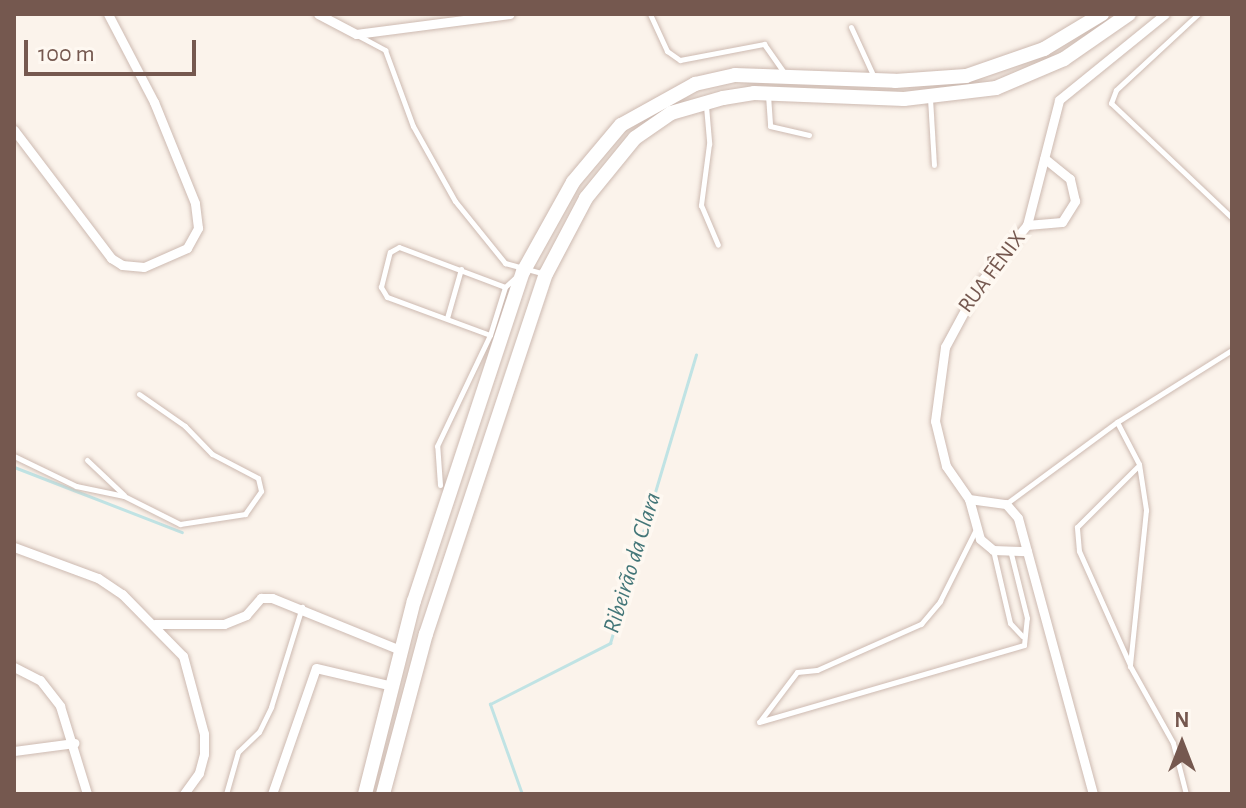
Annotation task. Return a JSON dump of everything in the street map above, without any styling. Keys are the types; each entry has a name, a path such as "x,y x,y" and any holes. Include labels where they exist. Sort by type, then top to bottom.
{"main road":[{"path":"365,794 400,650 523,272 573,182 621,125 695,84 735,75 876,80 966,76 1008,65 1102,14"},
{"path":"383,794 420,655 546,274 586,198 635,138 671,113 705,101 769,94 930,97 1027,78 1129,14"}],"street":[{"path":"14,130 111,258 132,267 187,248 198,218 154,102 108,14"},
{"path":"318,14 356,34 510,14"},
{"name":"RUA FÊNIX","path":"969,499 955,483 940,445 939,370 959,316 1027,225 1059,100 1165,14"},
{"name":"RUA FÊNIX","path":"1027,225 1062,222 1075,201 1070,179 1044,158"},
{"path":"1027,551 1011,554 993,550 975,531 969,499 1006,504 1018,518 1027,551 1093,794"},
{"path":"14,547 98,578 155,624 183,656 204,734 199,773 184,794"},
{"path":"155,624 224,624 246,615 261,598 302,606 345,631 400,650"},
{"path":"14,667 51,691 74,743 87,794"},
{"path":"272,794 316,668 392,686"},
{"path":"14,751 74,743"}],"lane":[{"path":"650,14 667,51 680,60 764,44 785,75"},
{"path":"1198,14 1116,90 1111,103 1232,218"},
{"path":"851,27 876,80"},
{"path":"356,34 385,50 413,126 455,201 505,263 523,272 546,274"},
{"path":"769,94 770,126 809,135"},
{"path":"930,97 934,165"},
{"path":"705,101 709,144 701,205 718,245"},
{"path":"490,335 387,297 381,287 390,252 399,247 505,287"},
{"path":"446,319 461,269"},
{"path":"440,485 437,446 490,335 505,287 523,272"},
{"path":"1006,504 1117,422 1232,350"},
{"path":"14,456 76,486 124,496 180,524 195,525 245,514 261,491 258,478 212,454 185,426 139,394"},
{"path":"1117,422 1139,464 1146,510 1130,666"},
{"path":"87,460 124,496"},
{"path":"1139,464 1077,527 1079,551 1130,666 1173,743 1186,794"},
{"path":"975,531 940,601 921,624 817,670 797,672 759,722 1024,645 1022,636 1027,618 1011,554"},
{"path":"993,550 1010,623 1022,636"},
{"path":"226,794 238,752 259,732 271,707 302,606"}],"waterway":[{"name":"Ribeirão da Clara","path":"522,794 490,704 610,643 696,355"},
{"path":"14,467 182,532"}]}
